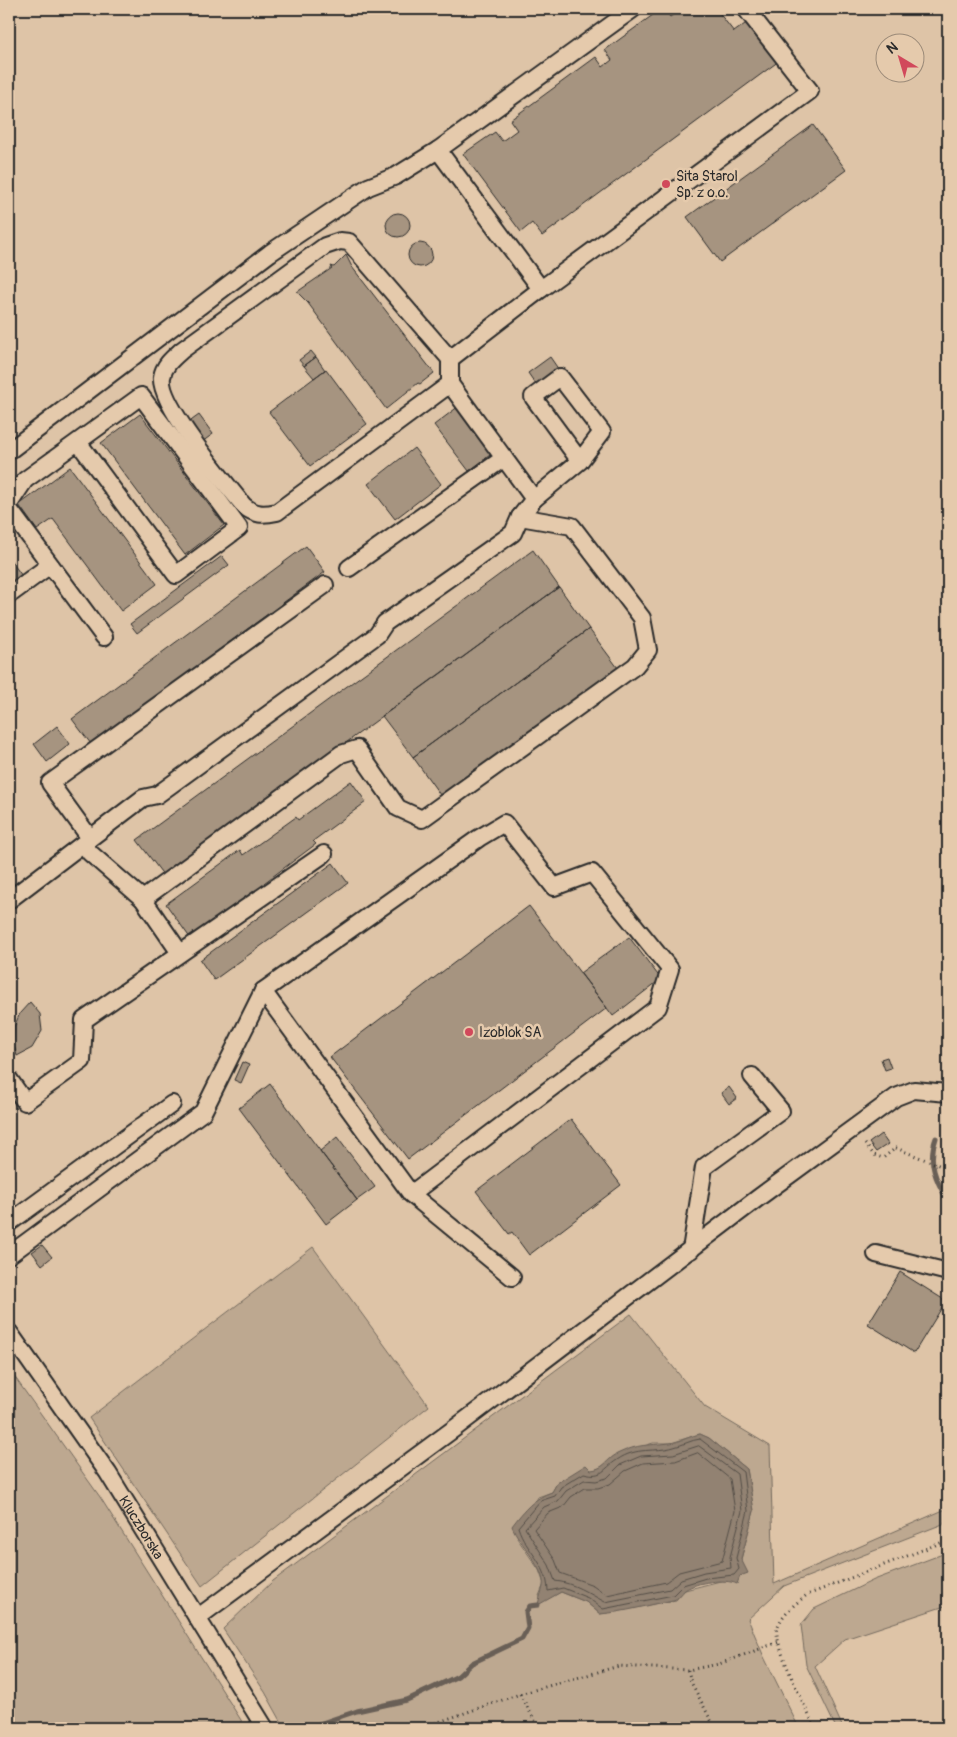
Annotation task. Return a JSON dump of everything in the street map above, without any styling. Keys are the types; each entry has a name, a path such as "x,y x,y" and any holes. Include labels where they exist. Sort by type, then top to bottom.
{"street":[{"path":"9,451 270,253 368,187 396,176 438,150 633,9"},
{"path":"450,359 541,289 810,91 746,9"},
{"path":"438,150 541,289"},
{"path":"450,384 277,512 264,515 253,513 244,506 182,425 168,399 161,379 168,363 182,350 325,246 340,241 349,242 450,359 450,384 534,499"},
{"path":"9,900 144,798 157,795 377,635 385,623 513,533 520,517 534,499 580,462 602,432 560,377 533,397 580,462"},
{"path":"9,504 25,480 141,396 239,528 176,574 78,442"},
{"path":"350,568 504,458"},
{"path":"9,509 104,637"},
{"path":"143,899 341,754 356,749 398,808 422,819 635,666 648,650 642,618 572,526 520,517"},
{"path":"9,595 50,565"},
{"path":"180,953 143,899 90,852 87,841 50,783 325,585"},
{"path":"9,1256 203,1112 263,992 479,838 504,823 554,887 592,873 670,969 658,1007 411,1194"},
{"path":"9,1080 25,1102 82,1061 84,1020 324,854"},
{"path":"263,992 411,1194 512,1277"},
{"path":"691,1250 704,1167 781,1111 752,1076"},
{"path":"197,1618 239,1589 896,1096 914,1090 948,1093"},
{"path":"9,1223 172,1104"},
{"path":"876,1254 948,1272"},
{"name":"Kluczborska","path":"9,1332 92,1449 265,1728"}],"path":[{"path":"865,1144 874,1155 883,1158 896,1148 946,1168 948,1173"},
{"path":"815,1728 796,1687 779,1642 777,1631 781,1620 791,1607 807,1595 948,1540"},
{"path":"421,1728 520,1694 619,1666 688,1670 719,1664 779,1642"},
{"path":"688,1670 691,1682 715,1728"},
{"path":"520,1694 539,1728"}],"shaded area":[{"path":"313,1247 429,1406 202,1586 89,1418"},
{"path":"631,1314 705,1407 770,1446 774,1584 948,1508 948,1522 784,1586 748,1619 764,1657 799,1728 285,1728 265,1692 223,1629 273,1581","holes":["700,1434 709,1438 747,1469 754,1511 741,1559 744,1568 740,1576 685,1590 676,1600 600,1614 586,1602 561,1592 551,1597 539,1596 544,1584 539,1570 517,1538 538,1497 552,1492 557,1483 602,1467 614,1456 653,1443 671,1443"]},
{"path":"9,1369 100,1497 246,1728 9,1728"},
{"path":"948,1552 948,1605 845,1639 815,1666 843,1728 836,1728 806,1665 801,1625 814,1609 874,1580"}],"water":[{"path":"700,1434 709,1438 747,1469 754,1511 741,1559 748,1573 740,1576 737,1584 725,1581 703,1583 690,1587 675,1599 619,1612 600,1614 586,1602 561,1592 538,1605 543,1579 536,1564 512,1526 525,1510 535,1501 552,1492 557,1483 586,1465 591,1470 595,1469 617,1454 632,1448 674,1442"}],"building":[{"path":"661,9 664,9 670,17 681,9 716,9 734,32 749,21 779,61 542,236 532,223 521,232 463,154 495,132 502,141 517,130 510,120 596,57 603,67 612,60 605,50"},
{"path":"813,125 846,170 720,262 687,217"},
{"path":"398,213 407,216 410,225 407,234 398,237 389,234 386,225 389,216"},
{"path":"420,243 429,246 432,255 429,264 420,267 411,264 408,255 411,246"},
{"path":"346,255 352,267 434,373 420,384 418,383 386,409 308,303 297,292 332,268 331,266 334,267"},
{"path":"311,351 316,357 304,366 299,360"},
{"path":"316,357 325,370 314,378 304,366"},
{"path":"550,357 561,373 539,389 528,373"},
{"path":"326,369 367,424 310,466 269,412"},
{"path":"459,406 494,452 469,471 434,425"},
{"path":"140,414 224,525 185,555 101,443"},
{"path":"199,415 213,434 202,442 188,423"},
{"path":"414,448 441,484 395,519 368,484"},
{"path":"70,467 157,584 121,611 53,519 37,530 19,505"},
{"path":"306,546 325,572 91,744 72,719"},
{"path":"533,550 559,587 164,876 137,840"},
{"path":"222,556 229,565 137,633 130,624"},
{"path":"9,558 22,576 9,586"},
{"path":"559,587 589,629 413,757 382,716"},
{"path":"589,629 618,668 443,799 413,757"},
{"path":"57,726 70,744 47,762 34,744"},
{"path":"351,781 366,802 313,841 316,844 264,883 267,888 193,942 166,904 240,850 243,855 296,817 298,820"},
{"path":"333,863 348,883 214,980 200,960"},
{"name":"Izoblok SA","path":"529,906 607,1008 408,1159 330,1057"},
{"path":"629,937 661,979 613,1016 580,973"},
{"path":"30,1002 40,1014 42,1031 32,1048 17,1056 13,1042 14,1027 20,1013"},
{"path":"887,1057 891,1068 885,1070 881,1059"},
{"path":"242,1062 249,1065 241,1083 234,1080"},
{"path":"270,1084 357,1200 326,1224 239,1108"},
{"path":"729,1087 737,1098 729,1104 721,1093"},
{"path":"571,1119 621,1185 529,1255 512,1232 509,1234 476,1191"},
{"path":"881,1134 888,1144 876,1152 869,1143"},
{"path":"337,1137 375,1187 357,1200 320,1151"},
{"path":"42,1245 52,1257 42,1265 32,1252"},
{"path":"900,1272 946,1301 914,1353 868,1324"}],"waterway":[{"path":"936,1138 932,1155 934,1171 948,1201"},
{"path":"307,1728 357,1711 407,1700 458,1676 472,1663 522,1639 528,1628 526,1612 530,1606 538,1605"}],"place":[{"name":"Sita Starol Sp. z o.o.","path":"666,184"},
{"name":"Izoblok SA","path":"469,1032"}]}
